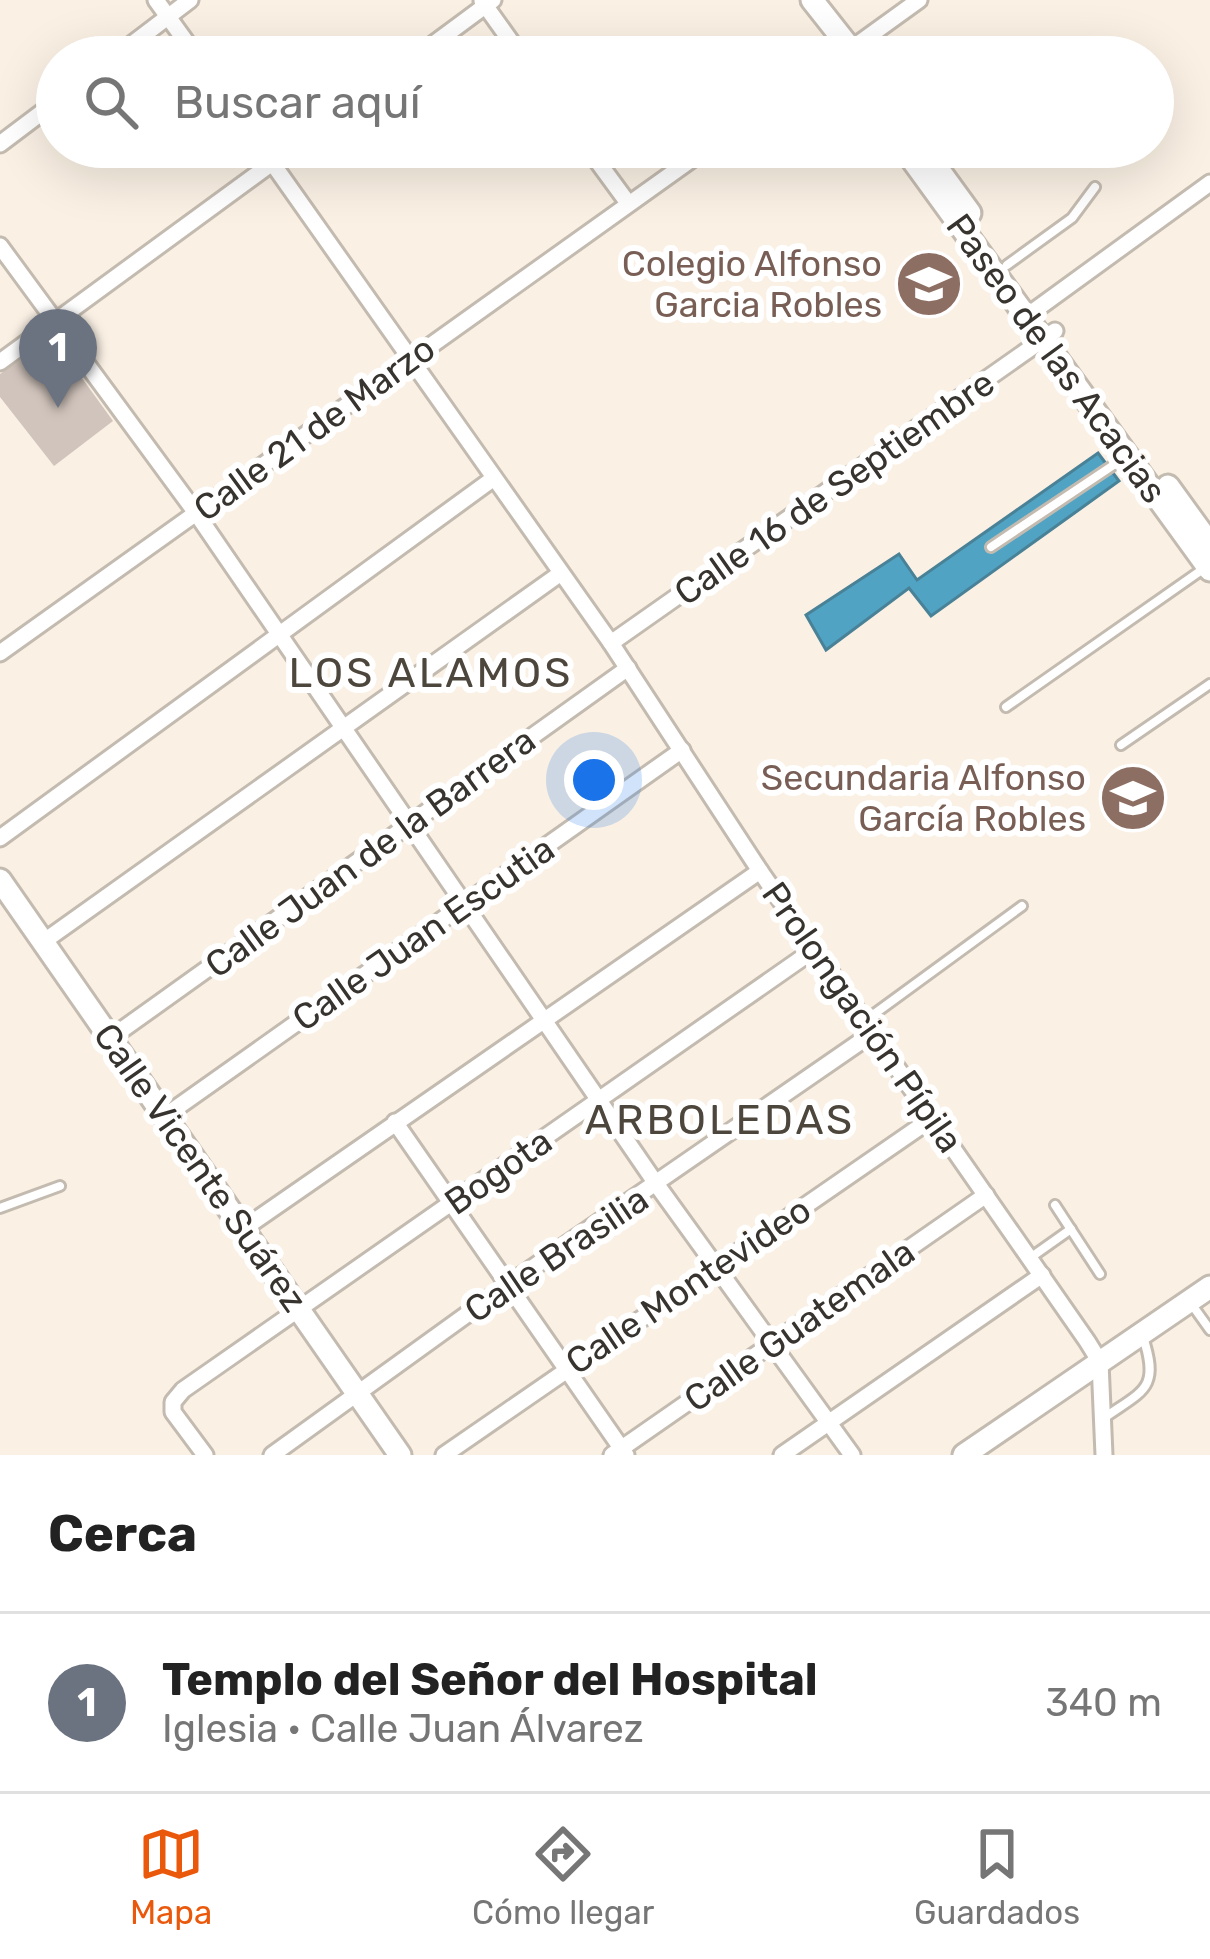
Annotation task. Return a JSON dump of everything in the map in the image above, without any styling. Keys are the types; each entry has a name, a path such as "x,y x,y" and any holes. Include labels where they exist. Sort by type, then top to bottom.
{"street":[{"path":"157,0 182,36"},
{"path":"143,36 190,0"},
{"path":"812,0 835,36"},
{"path":"867,36 920,0"},
{"path":"443,36 486,2 508,36"},
{"path":"0,144 36,117"},
{"path":"0,362 266,168"},
{"name":"Prolongación Pípila","path":"276,168 611,643 760,871 1100,1362"},
{"path":"602,168 628,203"},
{"name":"Calle 21 de Marzo","path":"0,653 679,168"},
{"name":"Paseo de las Acacias","path":"919,168 1050,335 1209,560"},
{"name":"Paseo de las Acacias","path":"937,168 1007,265 1032,312"},
{"path":"1032,312 1210,183"},
{"path":"0,247 196,512 657,1185 852,1455"},
{"name":"Paseo de las Acacias","path":"1050,335 1129,456 1209,560"},
{"name":"Calle 16 de Septiembre","path":"611,643 1050,335"},
{"path":"0,838 494,478"},
{"path":"43,942 561,573"},
{"name":"Calle Juan de la Barrera","path":"112,1037 628,668"},
{"name":"Calle Juan Escutia","path":"165,1115 682,750"},
{"path":"243,1229 760,871"},
{"name":"Calle Vicente Suárez","path":"0,880 400,1455"},
{"name":"Bogota","path":"206,1455 173,1412 173,1402 183,1390 815,949"},
{"name":"Calle Brasilia","path":"272,1455 509,1284 657,1185 868,1027"},
{"name":"Calle Montevideo","path":"443,1455 934,1118"},
{"path":"395,1122 568,1367 620,1453"},
{"name":"Calle Guatemala","path":"620,1453 986,1195"},
{"path":"782,1455 1042,1275"},
{"path":"964,1455 1210,1287"},
{"path":"1100,1362 1104,1455"}],"lane":[{"path":"1007,265 1079,212 1095,187"},
{"path":"991,547 1129,456"},
{"path":"1006,707 1209,560"},
{"path":"1121,746 1210,684"},
{"path":"868,1027 1022,906"},
{"path":"0,1208 59,1186"},
{"path":"1055,1205 1100,1274"},
{"path":"1030,1258 1072,1229"},
{"path":"1190,1301 1210,1330"},
{"path":"1102,1419 1147,1384 1153,1367 1142,1334"}],"water":[{"path":"1098,453 1119,481 931,616 909,588 826,650 806,615 899,554 917,580"}],"building":[{"path":"53,338 113,421 54,466 0,397 0,374"}],"place":[{"name":"Colegio Alfonso Garcia Robles","path":"929,284"},
{"name":"Templo del Señor del Hospital","path":"58,408"},
{"name":"Secundaria Alfonso García Robles","path":"1133,798"}],"district":[{"name":"LOS ALAMOS","path":"431,672"},
{"name":"ARBOLEDAS","path":"720,1119"}]}
